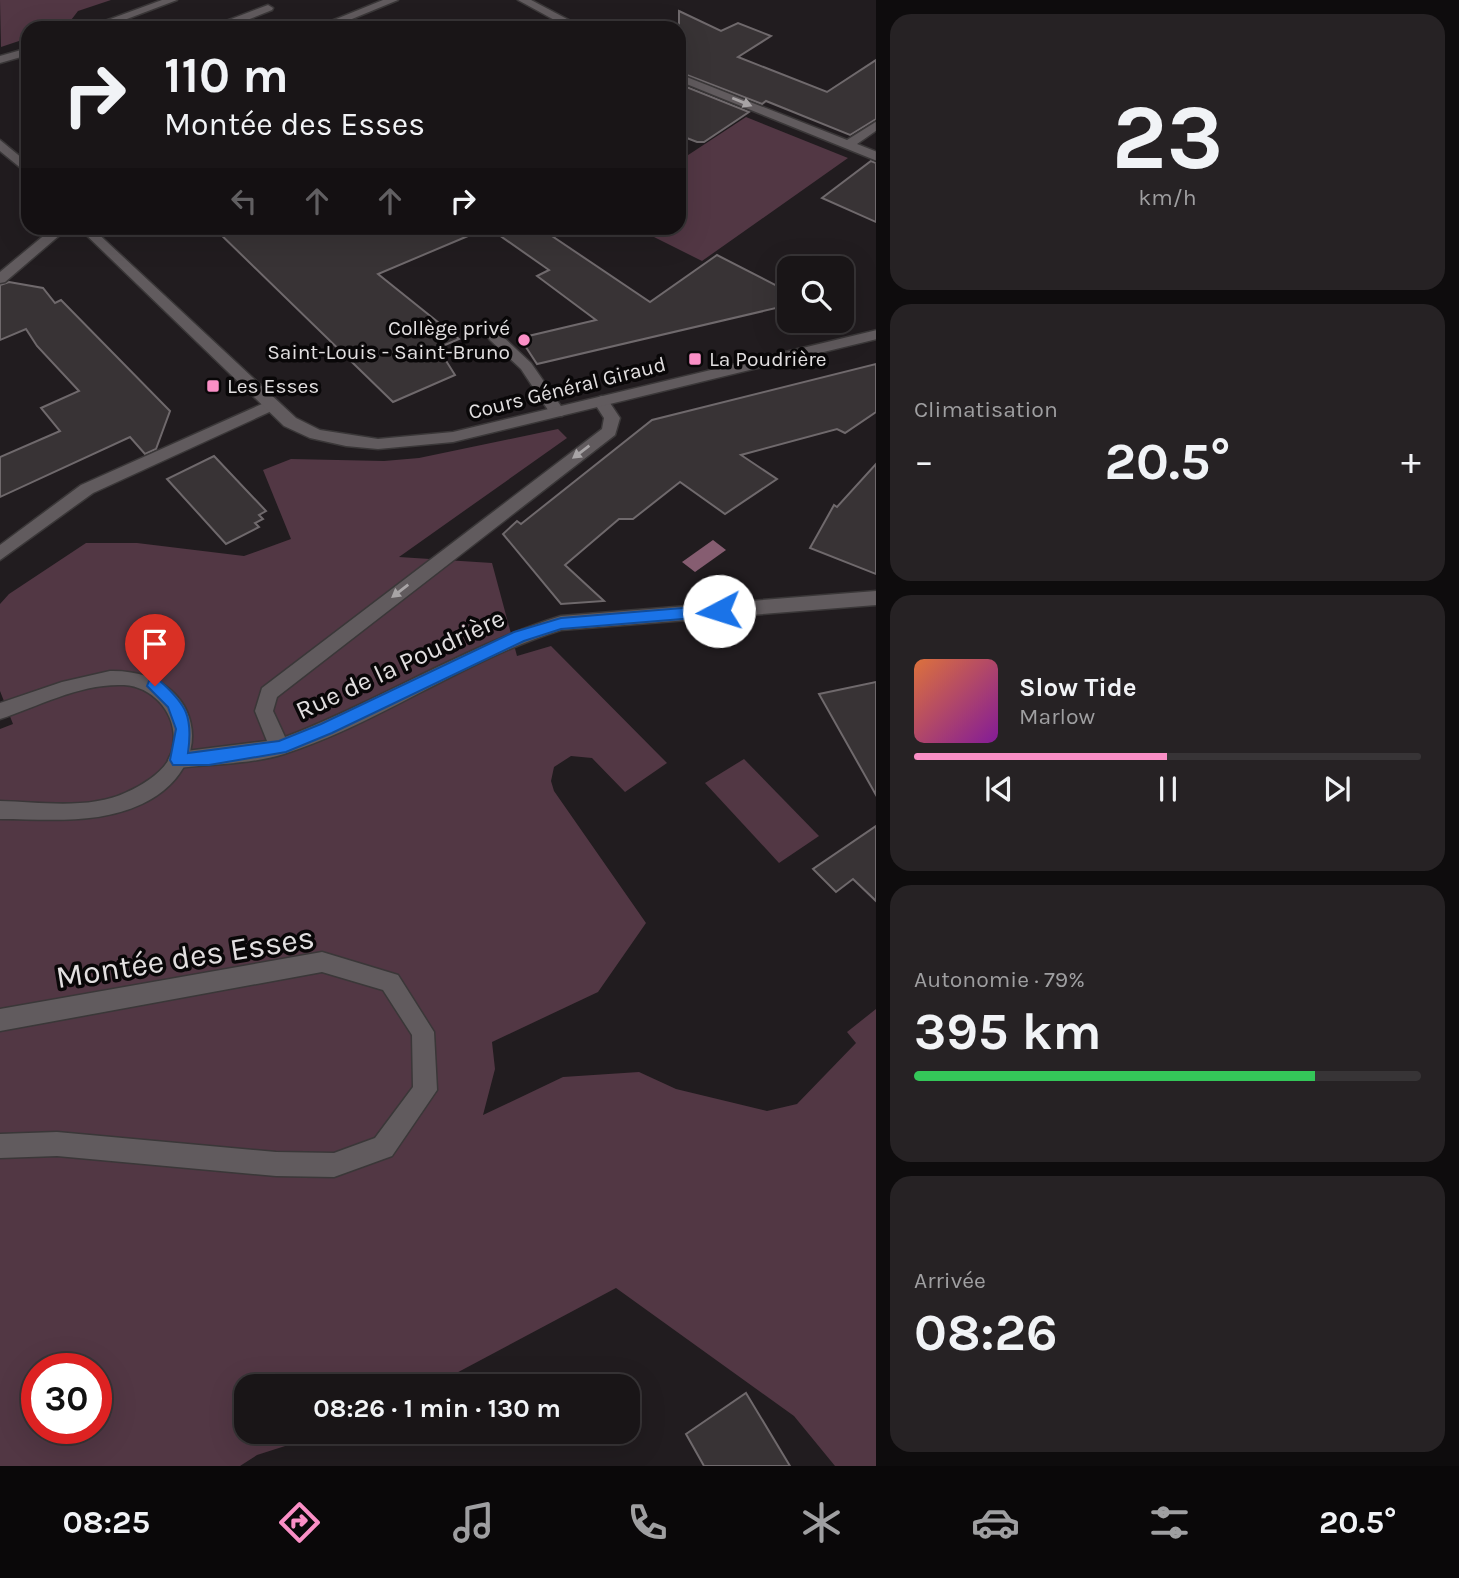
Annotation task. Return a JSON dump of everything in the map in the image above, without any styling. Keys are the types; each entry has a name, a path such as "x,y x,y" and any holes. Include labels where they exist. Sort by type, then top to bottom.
{"street":[{"path":"111,21 172,0"},
{"path":"338,21 393,0"},
{"path":"523,0 564,21"},
{"path":"233,21 268,8"},
{"path":"0,60 21,53"},
{"path":"686,80 876,157"},
{"path":"848,145 876,124"},
{"path":"0,144 21,164"},
{"path":"0,279 53,235"},
{"name":"Cours Général Giraud","path":"92,235 290,422 316,434 346,441 377,444 453,437 876,334"},
{"path":"495,337 526,366 557,412"},
{"name":"Rue de la Poudrière","path":"280,747 264,710 269,693 609,431 611,418 601,401"},
{"path":"0,554 87,489 271,405"},
{"name":"Rue de la Poudrière","path":"178,760 280,747 327,729 519,636 561,623 876,598"},
{"path":"0,710 91,682 125,678 155,686 175,704 184,729 178,760 154,787 131,799 108,806 0,810"},
{"name":"Montée des Esses","path":"0,1020 323,962 390,982 423,1032 425,1090 383,1147 334,1165 276,1164 58,1144 0,1146"}],"shaded area":[{"path":"0,0 111,0 78,11 70,21 21,21 21,40 1,47"},
{"path":"746,117 848,158 702,261 650,235 686,235 686,156"},
{"path":"558,429 567,438 399,557 492,563 517,656 551,646 667,763 625,792 592,758 571,756 554,767 551,781 554,791 646,923 598,992 492,1042 495,1069 483,1115 563,1077 639,1072 676,1089 767,1111 797,1104 856,1043 847,1032 876,1009 876,1466 835,1466 794,1416 616,1288 455,1374 234,1374 234,1444 291,1444 257,1455 240,1466 0,1466 0,729 13,724 0,691 0,604 9,594 86,543 137,543 244,556 291,539 263,470 291,459 384,461 419,458"},
{"path":"713,540 726,550 695,572 682,562"},
{"path":"744,759 819,836 779,863 705,783"}],"building":[{"path":"679,11 721,31 738,23 771,36 738,57 827,92 876,60 876,119 850,135 766,101 762,104 686,75 686,21 679,21"},
{"path":"686,87 749,112 704,142 686,138"},
{"path":"871,161 876,163 876,222 822,198"},
{"path":"221,235 470,235 378,274 459,339 438,348 455,375 393,402"},
{"path":"499,235 550,235 650,302 717,255 777,286 777,308 537,364 520,338 596,320 537,276 549,270"},
{"path":"9,282 43,288 55,303 61,300 170,411 156,449 145,454 130,437 0,497 0,457 60,431 41,408 79,391 37,346 26,329 0,340 0,285"},
{"path":"876,364 876,412 845,433 837,429 741,455 777,479 725,514 680,482 633,519 619,519 565,565 604,601 561,604 503,534 517,521 521,524 652,420"},
{"path":"214,456 266,511 259,515 263,519 255,523 259,527 226,544 167,479"},
{"path":"876,464 876,574 810,548 834,505 837,507"},
{"path":"876,682 876,795 819,694"},
{"path":"876,826 876,901 853,879 836,892 813,869"},
{"path":"746,1393 790,1466 704,1466 686,1434"}],"place":[{"name":"Collège privé Saint-Louis - Saint-Bruno","path":"524,340"},
{"name":"La Poudrière","path":"695,359"},
{"name":"Les Esses","path":"213,386"}],"route":[{"path":"155,686 175,704 184,729 178,760 209,758 280,747 327,729 519,636 561,623 719,611"}]}
